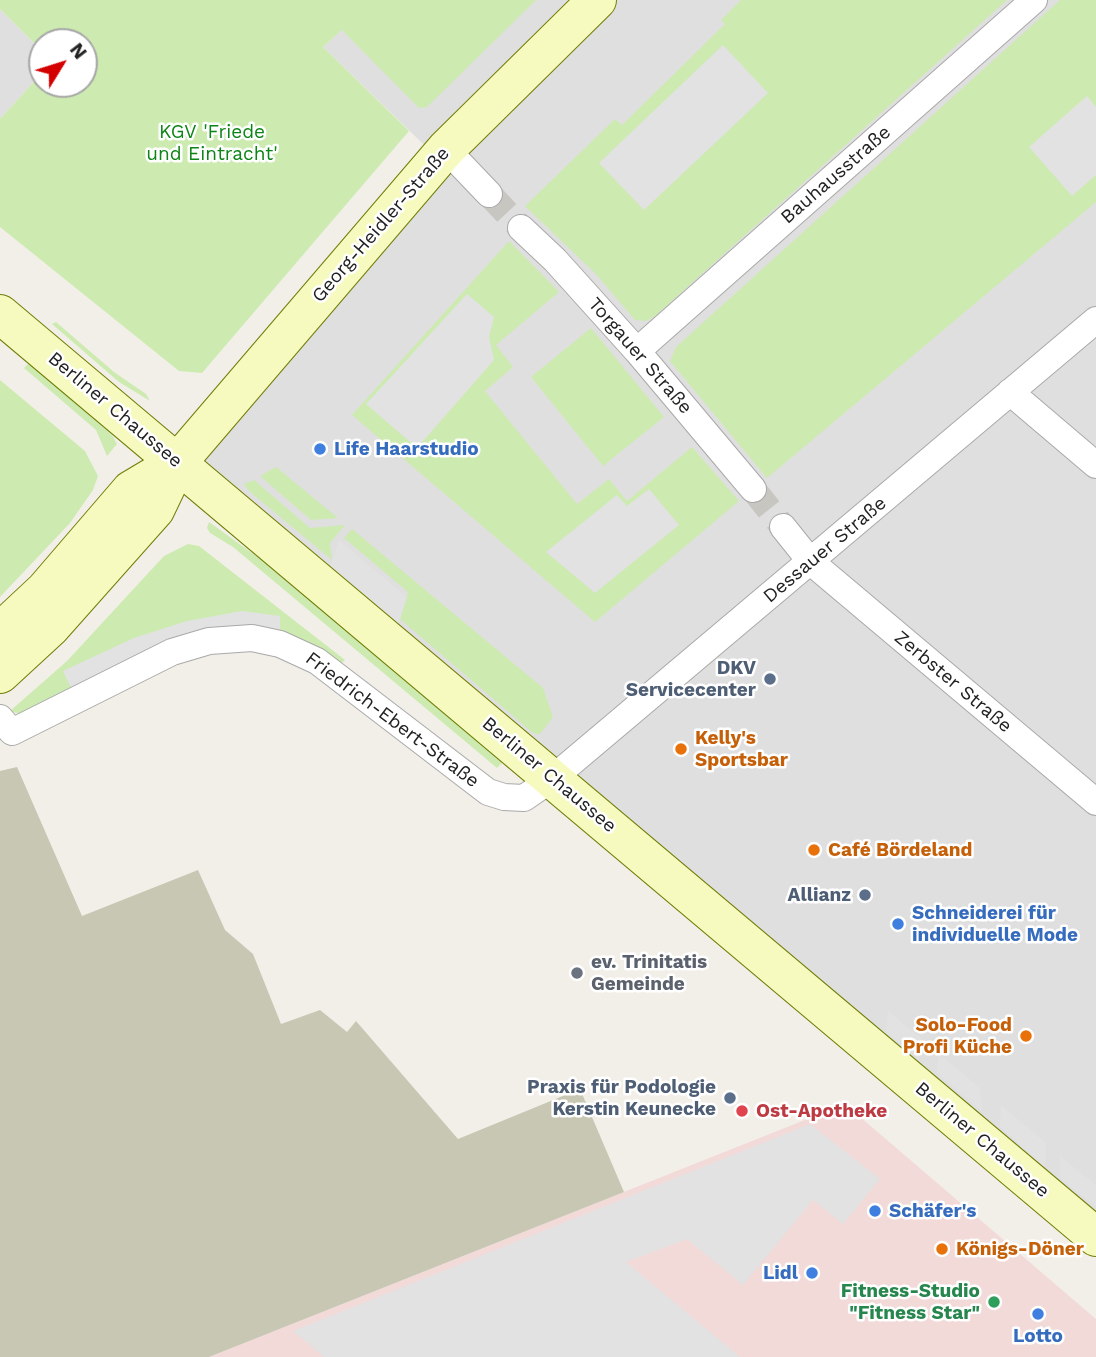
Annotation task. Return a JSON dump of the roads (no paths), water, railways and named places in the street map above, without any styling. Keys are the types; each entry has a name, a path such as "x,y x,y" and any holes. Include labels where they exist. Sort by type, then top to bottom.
{"main road":[{"name":"Georg-Heidler-Straße","path":"178,462 446,149 597,0"},
{"name":"Berliner Chaussee","path":"0,314 1096,1237"},
{"path":"0,632 45,590 131,490 178,462"},
{"path":"0,674 51,627 155,510 178,462"}],"street":[{"name":"Bauhausstraße","path":"637,351 1034,0"},
{"path":"446,149 489,194"},
{"name":"Torgauer Straße","path":"521,228 555,260 637,351 753,489"},
{"name":"Dessauer Straße","path":"553,778 1096,320"},
{"path":"1010,392 1096,466"},
{"path":"783,527 811,562"},
{"name":"Zerbster Straße","path":"811,562 1096,802"},
{"name":"Friedrich-Ebert-Straße","path":"0,718 12,732 172,652 223,638 252,638 280,645 317,661 488,792 504,797 524,797 553,778"}],"tunnel":[{"path":"489,194 521,228"},
{"path":"753,489 783,527"}],"place":[{"name":"Life Haarstudio","path":"320,449"},
{"name":"DKV Servicecenter","path":"770,679"},
{"name":"Kelly's Sportsbar","path":"681,749"},
{"name":"Café Bördeland","path":"814,850"},
{"name":"Allianz","path":"865,895"},
{"name":"Schneiderei für individuelle Mode","path":"898,924"},
{"name":"ev. Trinitatis Gemeinde","path":"577,973"},
{"name":"Solo-Food Profi Küche","path":"1026,1036"},
{"name":"Praxis für Podologie Kerstin Keunecke","path":"730,1098"},
{"name":"Ost-Apotheke","path":"742,1111"},
{"name":"Schäfer's","path":"875,1211"},
{"name":"Königs-Döner","path":"942,1249"},
{"name":"Lidl","path":"812,1273"},
{"name":"Fitness-Studio \"Fitness Star\"","path":"994,1302"},
{"name":"Lotto","path":"1038,1314"}],"park label":[{"name":"KGV 'Friede und Eintracht'","path":"212,143"}]}
